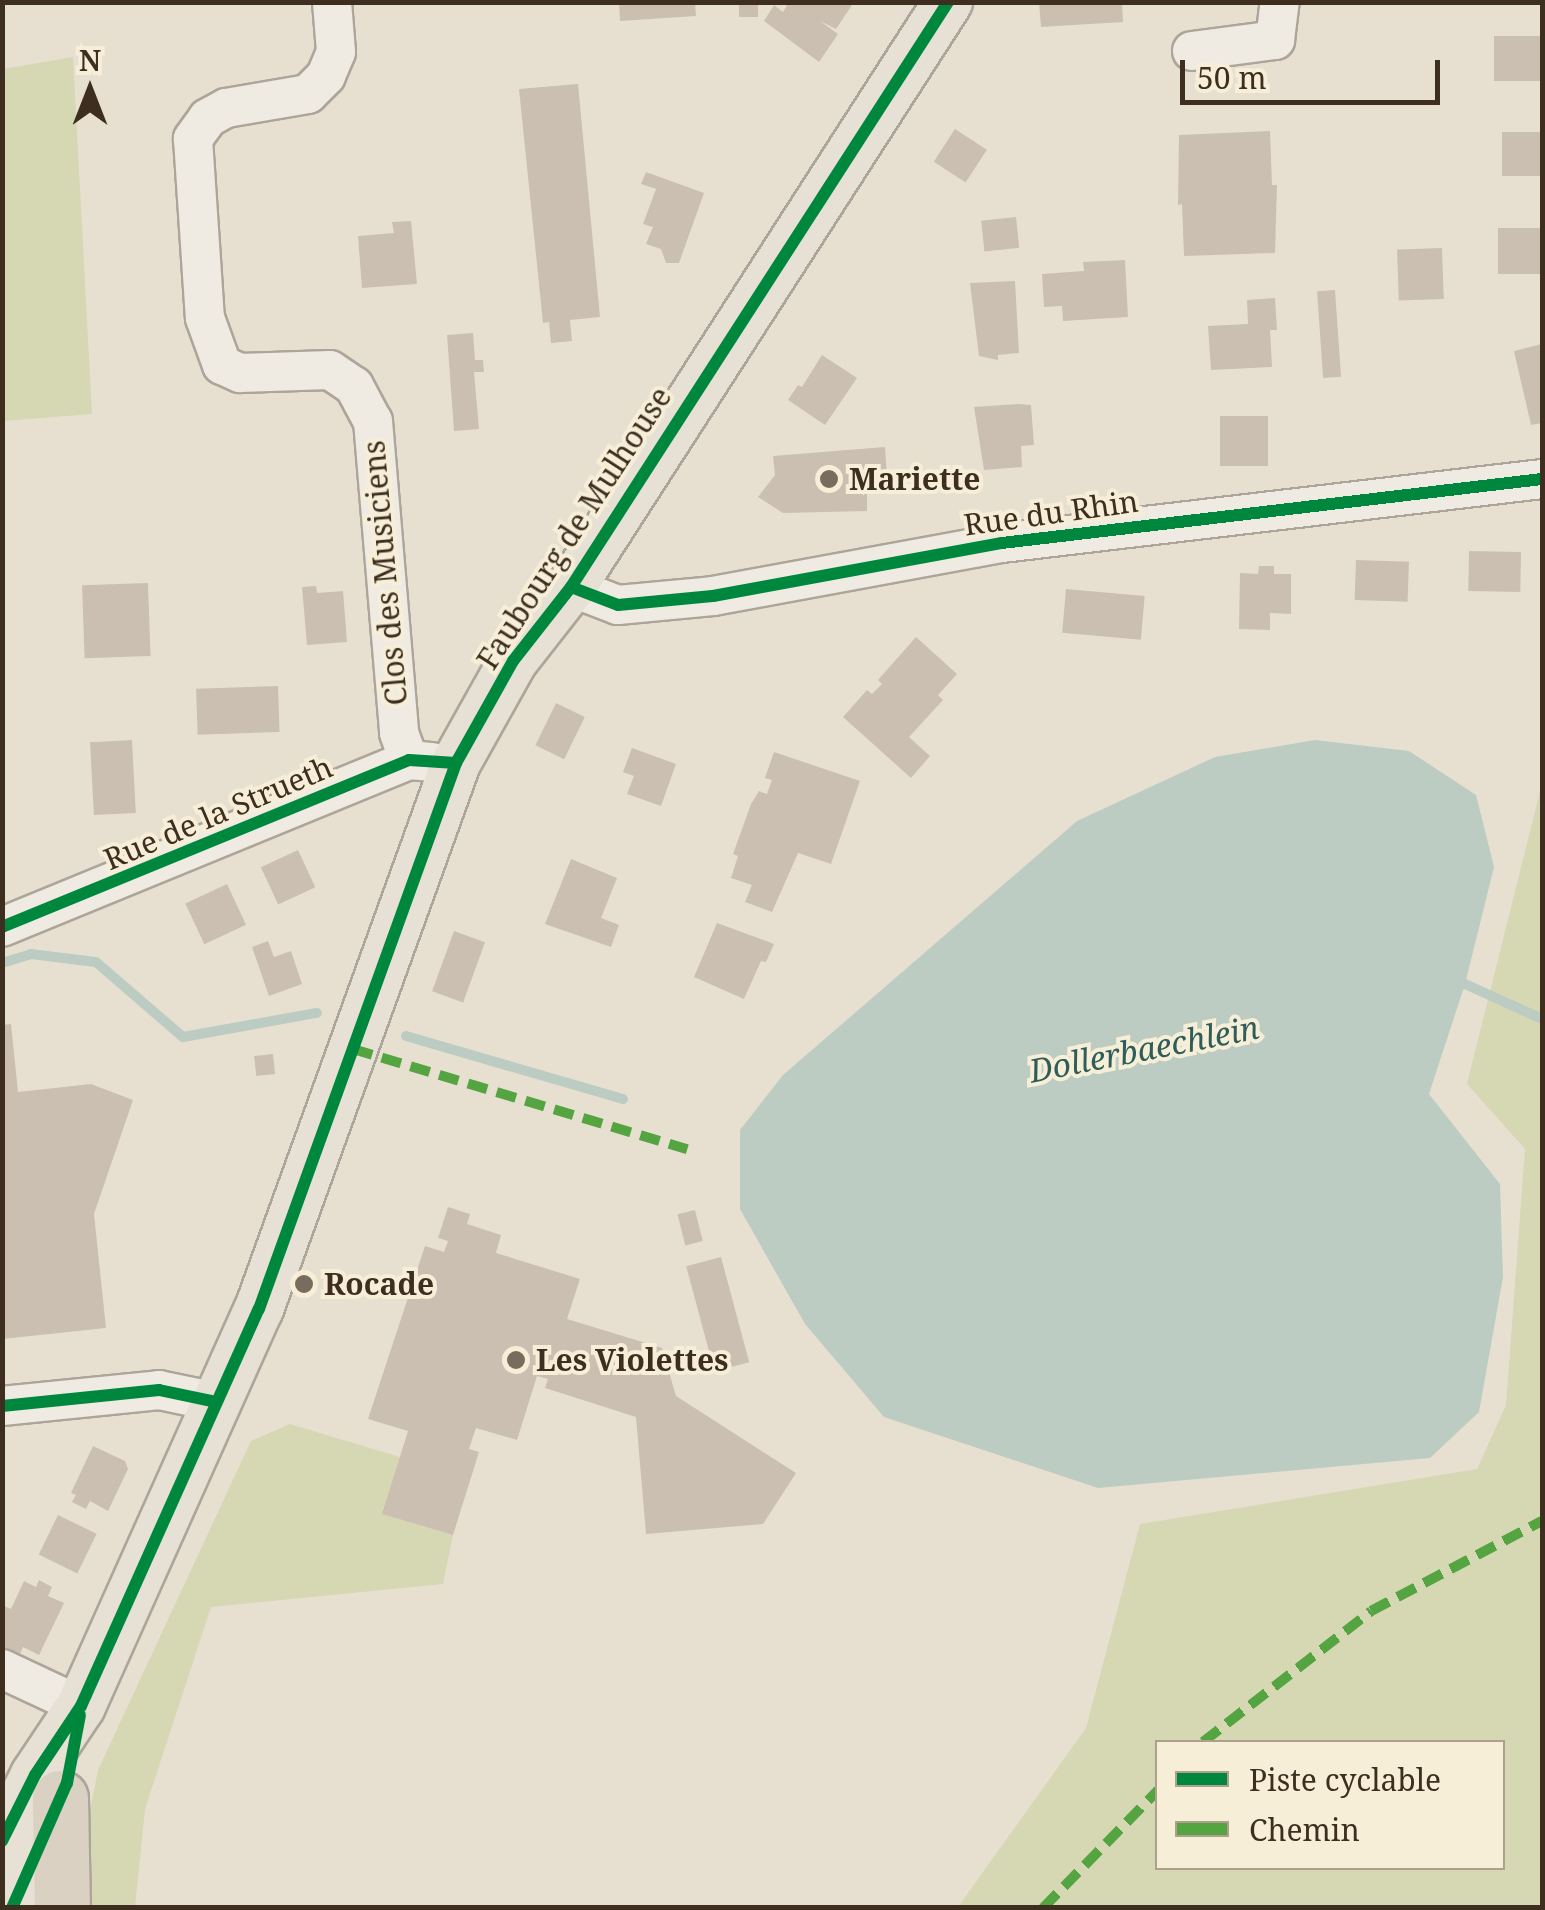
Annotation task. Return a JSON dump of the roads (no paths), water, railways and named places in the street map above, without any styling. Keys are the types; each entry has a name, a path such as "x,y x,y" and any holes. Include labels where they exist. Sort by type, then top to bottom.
{"highway":[{"path":"60,1798 62,1908"}],"main road":[{"name":"Faubourg de Mulhouse","path":"12,1908 60,1798 82,1706 260,1309 456,763 514,661 571,586 948,2"},
{"name":"Faubourg de Mulhouse","path":"2,1842 35,1775 82,1706"}],"street":[{"name":"Clos des Musiciens","path":"332,2 336,52 326,76 308,94 226,108 208,118 193,139 205,318 222,365 240,373 330,370 354,386 373,422 399,733 409,760"},
{"path":"1192,51 1275,40 1280,2"},
{"name":"Rue du Rhin","path":"571,586 618,605 713,596 1002,543 1542,478"},
{"name":"Rue de la Strueth","path":"2,926 409,760 456,763"},
{"path":"2,1406 159,1390 216,1402"},
{"path":"2,1670 82,1706"}],"water":[{"path":"1315,740 1409,751 1476,795 1494,867 1465,984 1429,1094 1500,1184 1503,1277 1479,1412 1430,1458 1098,1488 884,1417 805,1324 740,1209 740,1130 783,1075 1077,821 1215,757"}],"waterway":[{"name":"Dollerbaechlein","path":"2,963 31,954 96,962 183,1037 317,1013"},
{"name":"Dollerbaechlein","path":"1451,987 1465,984 1542,1019"},
{"name":"Dollerbaechlein","path":"406,1036 623,1099"}],"place":[{"name":"Mariette","path":"829,479"},
{"name":"Rocade","path":"304,1284"},
{"name":"Les Violettes","path":"516,1360"}]}
